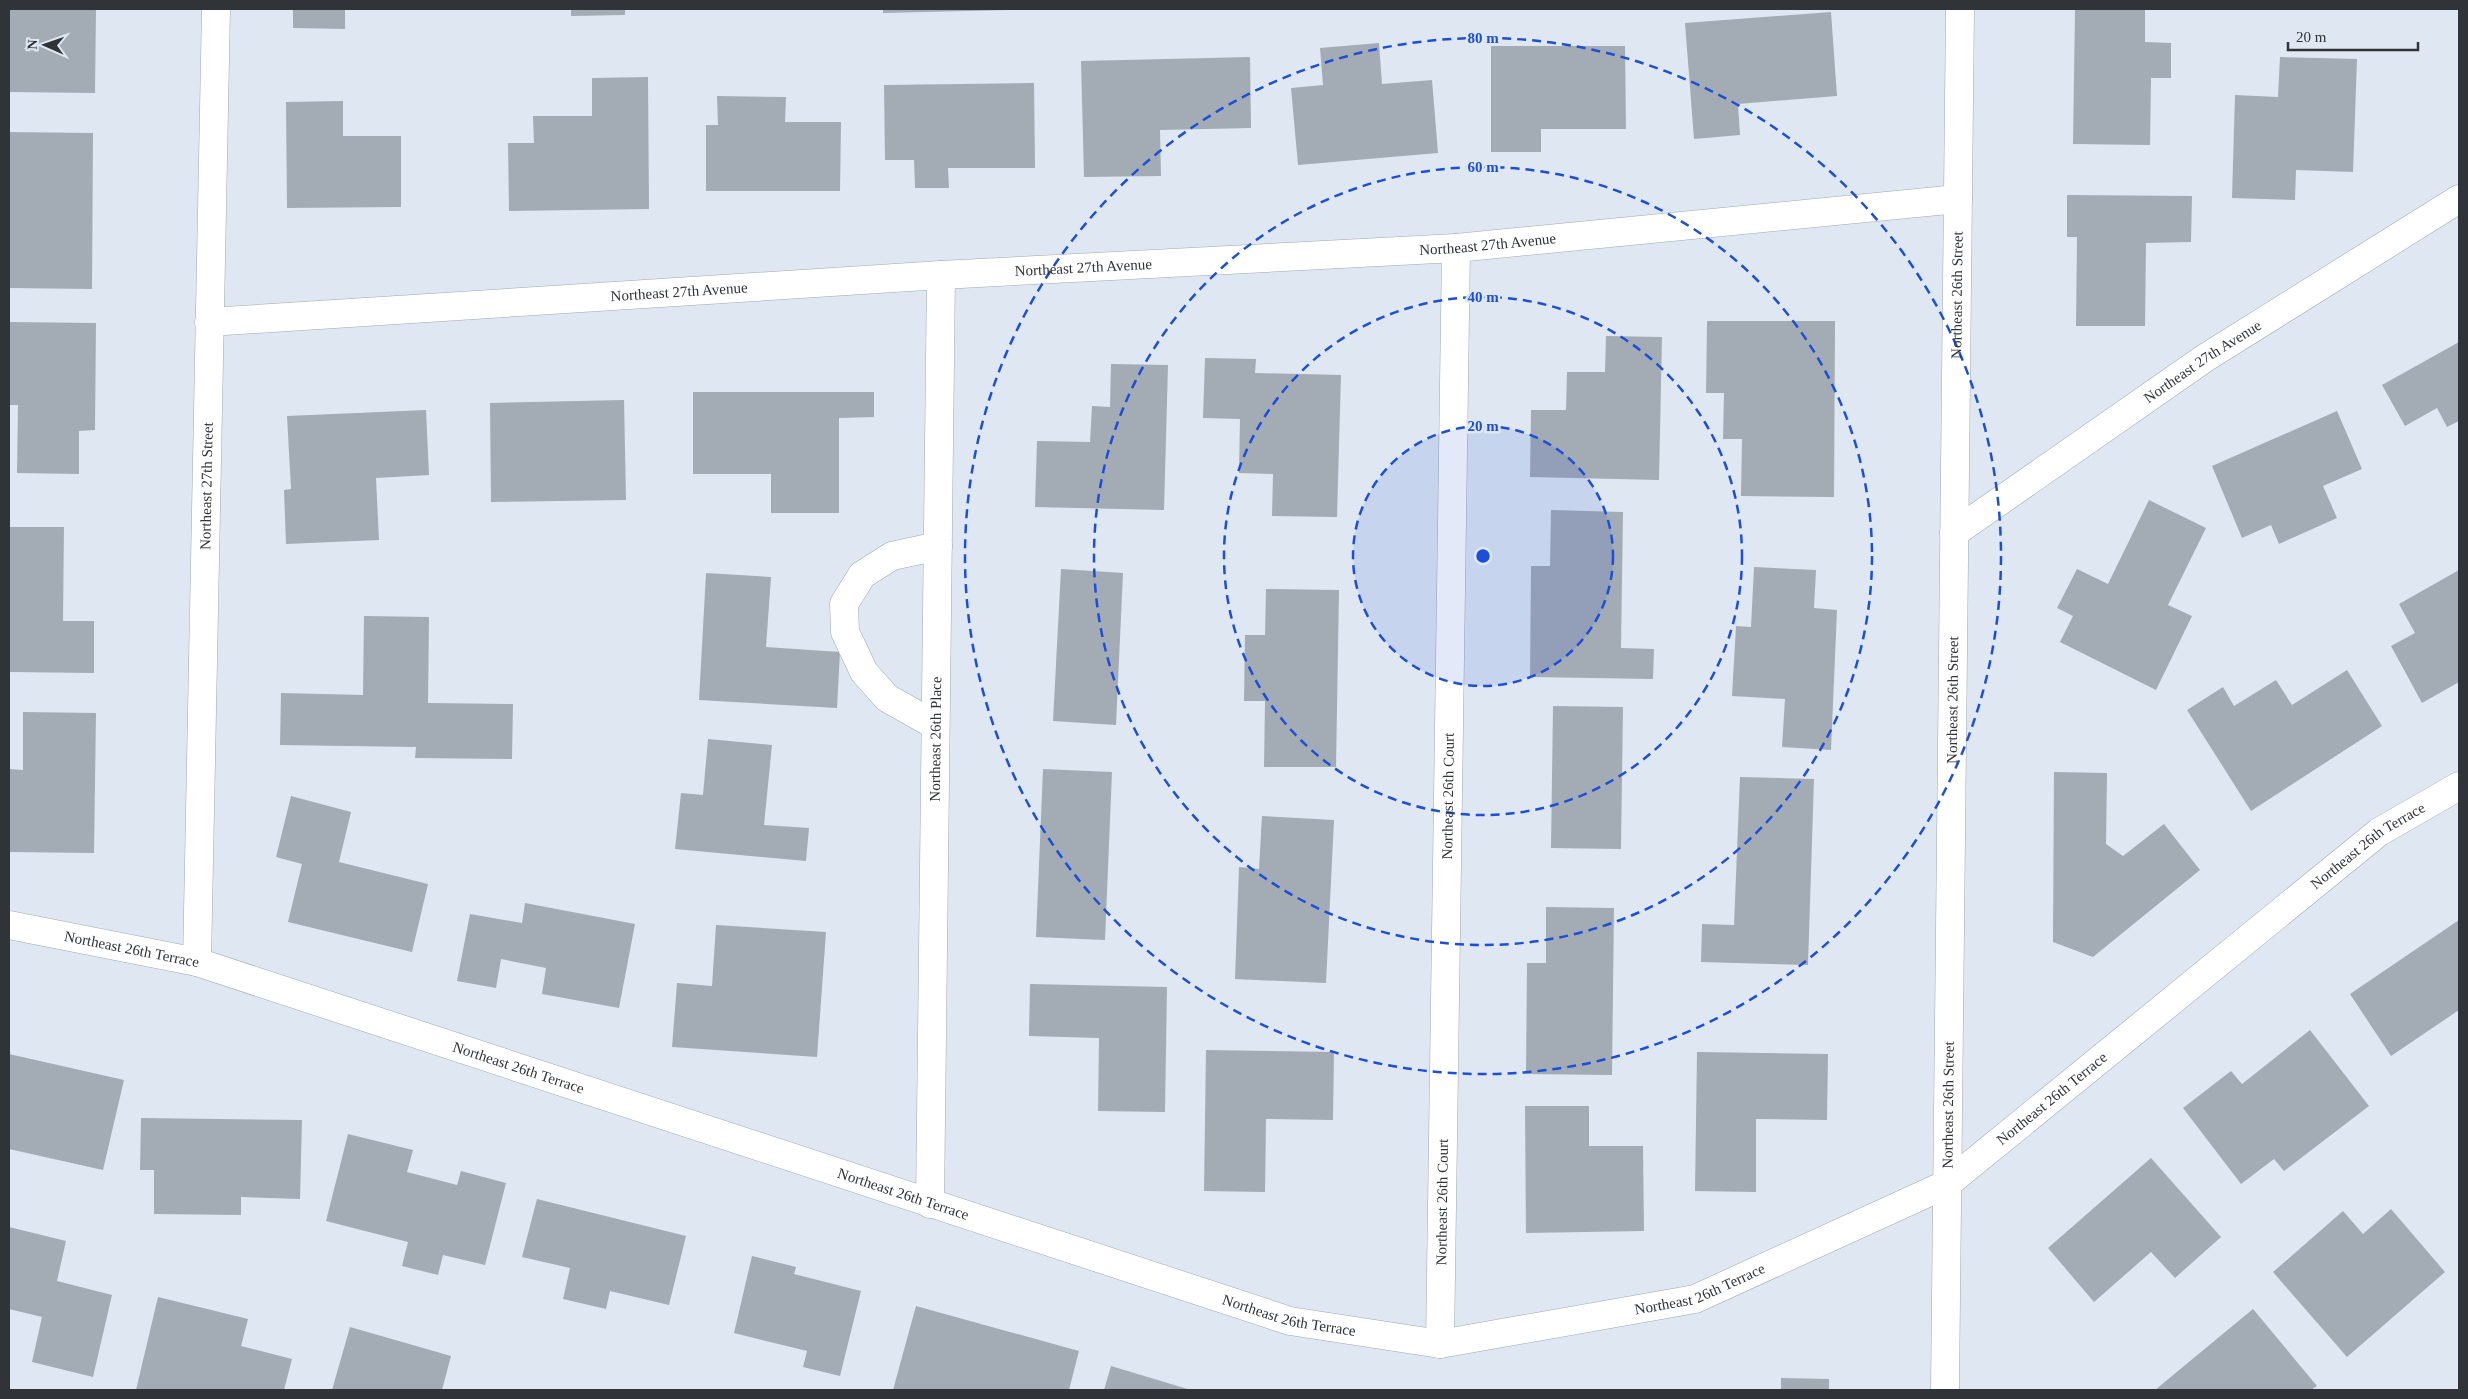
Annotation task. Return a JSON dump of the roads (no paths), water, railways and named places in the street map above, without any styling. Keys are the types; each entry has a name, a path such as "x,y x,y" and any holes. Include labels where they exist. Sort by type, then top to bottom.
{"street":[{"name":"Northeast 27th Street","path":"197,962 216,9"},
{"name":"Northeast 26th Street","path":"1944,1390 1960,9"},
{"name":"Northeast 27th Avenue","path":"209,322 941,275 1456,248 1958,199"},
{"name":"Northeast 27th Avenue","path":"1954,533 2205,358 2459,199"},
{"name":"Northeast 26th Court","path":"1440,1344 1456,248"},
{"name":"Northeast 26th Place","path":"930,1204 941,275"},
{"path":"935,725 887,698 864,672 845,632 844,604 862,574 892,556 938,546"},
{"name":"Northeast 26th Terrace","path":"9,925 197,962 1290,1321 1440,1344 1696,1299 1947,1184 2379,832 2459,786"}]}
